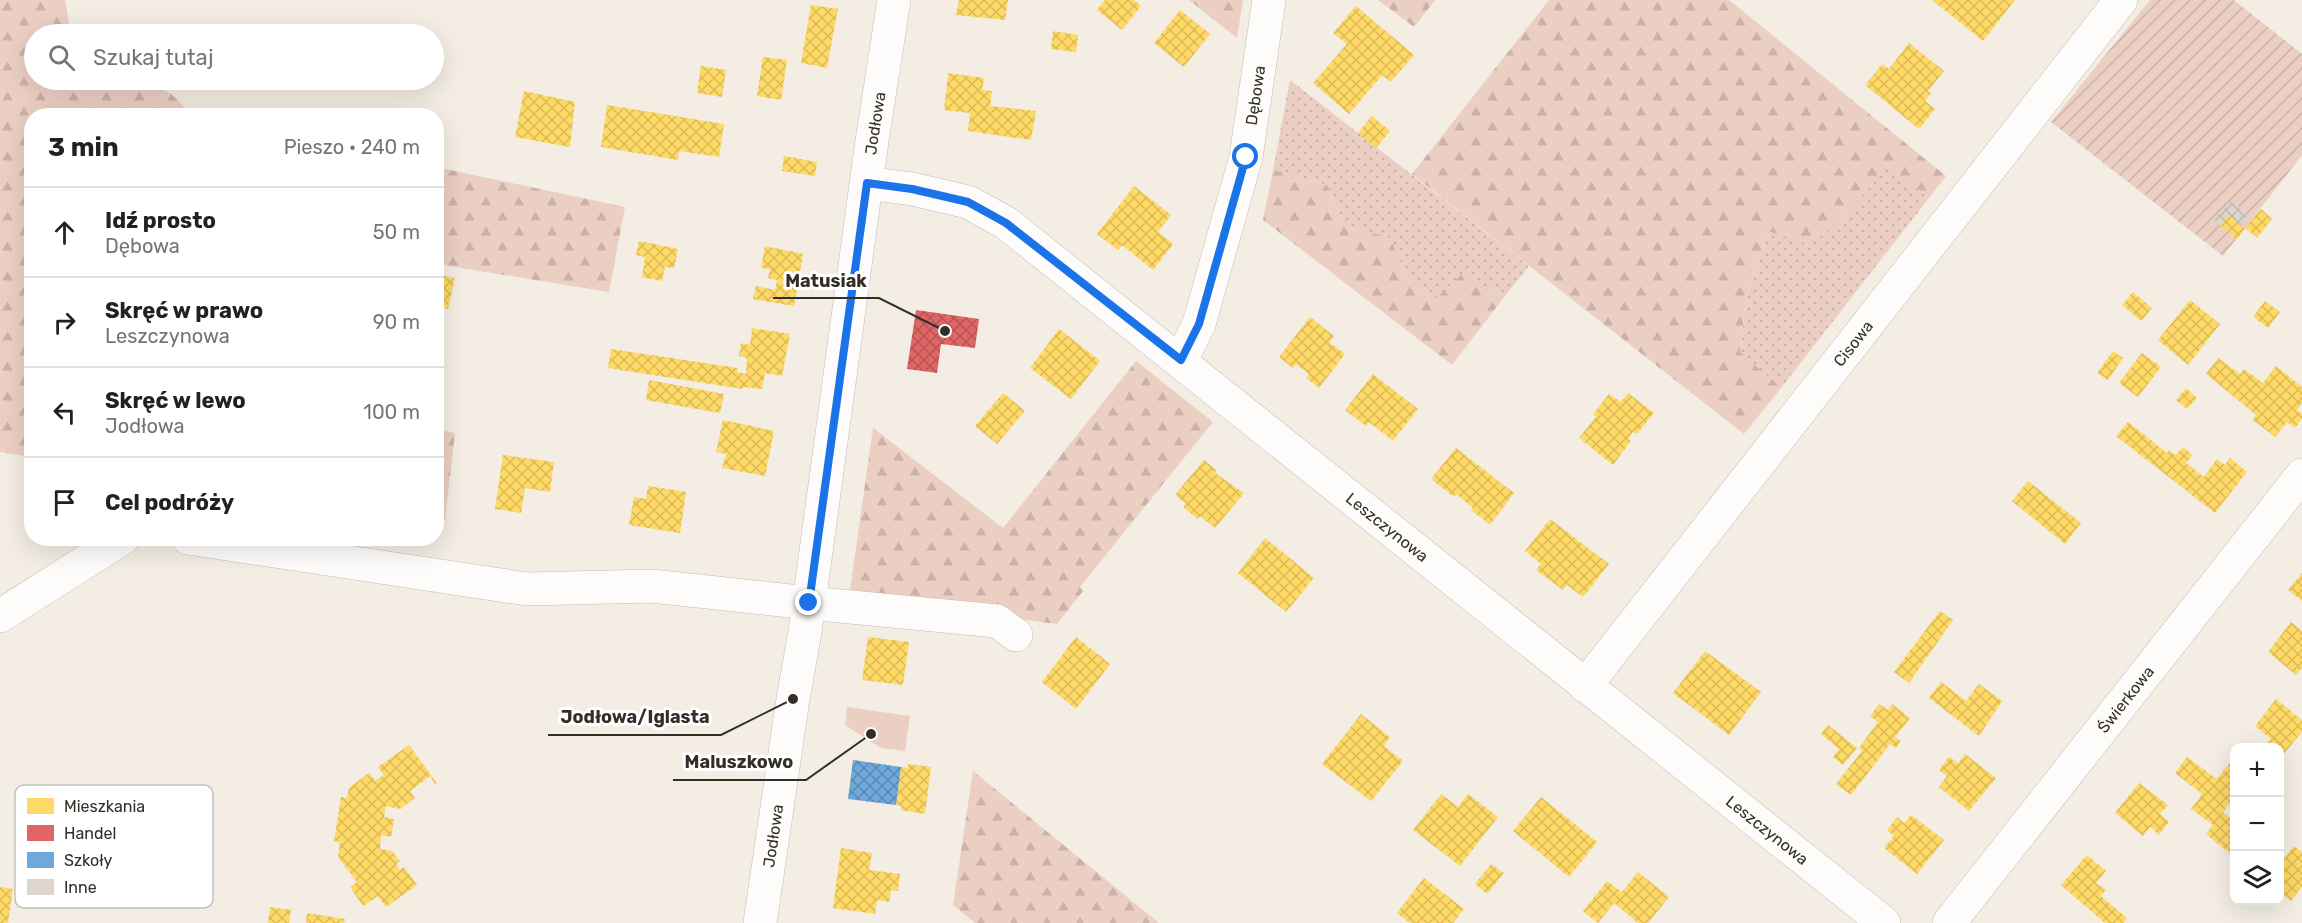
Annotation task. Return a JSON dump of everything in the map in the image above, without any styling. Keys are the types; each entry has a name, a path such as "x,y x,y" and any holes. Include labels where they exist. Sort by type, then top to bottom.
{"street":[{"name":"Jodłowa","path":"760,923 809,603 894,0"},
{"name":"Dębowa","path":"1181,360 1199,324 1246,157 1269,0"},
{"name":"Cisowa","path":"1586,686 2121,0"},
{"name":"Leszczynowa","path":"867,183 912,189 968,202 997,218 1181,360 1884,923"},
{"name":"Świerkowa","path":"1949,923 2302,475"},
{"path":"0,616 110,546"},
{"path":"241,546 527,589 652,586 997,621 1016,635"}],"green space":[{"path":"0,0 65,0 69,24 24,24 24,90 163,90 170,93 186,108 24,108 24,456 0,452"},
{"path":"1189,0 1243,0 1237,38"},
{"path":"1378,0 1435,0 1414,27"},
{"path":"1549,0 1729,0 1946,176 1929,198 1888,166 1841,220 1810,245 1768,231 1746,297 1740,352 1781,388 1744,434 1412,174"},
{"path":"2150,0 2234,0 2302,54 2302,155 2223,256 2051,122"},
{"path":"1290,80 1529,266 1505,296 1461,276 1433,301 1411,283 1389,238 1345,227 1327,185 1273,170"},
{"path":"1888,165 1929,198 1781,388 1740,353 1746,297 1768,231 1841,220"},
{"path":"444,169 625,207 609,292 444,265"},
{"path":"1273,170 1327,185 1345,227 1389,237 1411,283 1433,301 1461,275 1505,296 1452,365 1263,220"},
{"path":"1136,361 1213,422 1080,587 1083,591 1057,624 849,597 873,428 1003,528"},
{"path":"444,431 455,433 444,520"},
{"path":"847,707 910,716 905,751 881,748 845,725"},
{"path":"973,771 1159,923 975,923 953,905"}],"building: Mieszkania":[{"path":"959,0 1008,0 1005,20 956,15"},
{"path":"1105,0 1134,0 1141,6 1122,30 1097,10"},
{"path":"1932,0 2015,0 1983,41"},
{"path":"811,5 838,9 827,68 801,63"},
{"path":"1356,6 1414,55 1391,82 1382,75 1349,114 1313,83 1347,44 1333,33"},
{"path":"1180,10 1210,34 1184,67 1154,43"},
{"path":"1053,31 1078,35 1076,52 1051,49"},
{"path":"1909,43 1944,71 1928,91 1931,94 1925,101 1935,109 1919,129 1865,85 1882,64 1889,69"},
{"path":"763,57 787,60 781,100 757,96"},
{"path":"701,66 726,70 722,97 697,93"},
{"path":"948,73 984,78 982,90 992,91 990,106 1036,111 1031,140 968,131 970,113 944,110"},
{"path":"524,91 575,102 570,147 515,137"},
{"path":"607,105 724,124 719,157 679,151 678,160 601,147"},
{"path":"1372,116 1390,131 1376,148 1358,133"},
{"path":"784,156 817,162 815,176 782,171"},
{"path":"1134,186 1171,215 1158,232 1173,244 1153,270 1122,245 1118,250 1097,234"},
{"path":"2261,209 2272,219 2257,238 2245,228"},
{"path":"2229,215 2245,229 2237,239 2220,225"},
{"path":"639,241 678,249 674,268 665,267 662,281 642,277 645,257 636,255"},
{"path":"765,246 803,254 794,306 753,299 756,286 775,290 777,280 768,278 770,269 761,268"},
{"path":"444,276 455,278 448,309 444,308"},
{"path":"2133,292 2152,308 2141,321 2122,305"},
{"path":"2190,300 2220,324 2188,365 2158,340"},
{"path":"2265,301 2280,312 2268,328 2253,317"},
{"path":"1310,317 1334,336 1329,342 1345,354 1319,388 1306,378 1309,374 1296,364 1293,368 1279,357"},
{"path":"752,328 790,334 782,376 765,373 762,389 744,387 743,389 608,368 611,349 738,368 737,372 746,374 747,358 739,356 741,343 750,345"},
{"path":"1059,329 1100,361 1071,399 1030,368"},
{"path":"2113,351 2123,358 2108,380 2097,373"},
{"path":"2142,353 2161,367 2138,397 2119,383"},
{"path":"2218,358 2240,374 2244,369 2263,383 2276,366 2302,387 2302,403 2297,410 2302,414 2302,419 2295,428 2287,422 2275,437 2253,420 2256,415 2206,374"},
{"path":"1373,374 1418,409 1393,441 1369,422 1366,426 1345,410"},
{"path":"649,380 724,394 720,413 646,400"},
{"path":"2186,388 2197,398 2187,409 2176,400"},
{"path":"1003,393 1025,411 997,444 975,426"},
{"path":"1628,393 1654,413 1637,434 1633,432 1628,439 1631,441 1613,465 1579,438 1596,417 1593,414 1609,394 1621,402"},
{"path":"723,420 774,431 765,476 722,468 726,454 716,452"},
{"path":"2128,422 2167,453 2169,450 2176,455 2183,447 2193,455 2186,463 2204,477 2217,459 2225,465 2230,458 2247,472 2215,513 2116,436"},
{"path":"1456,448 1514,493 1490,525 1456,494 1454,497 1431,479"},
{"path":"503,455 554,462 550,492 525,488 521,513 495,509"},
{"path":"1204,460 1216,470 1215,473 1244,493 1215,528 1200,516 1198,519 1183,507 1186,504 1175,495"},
{"path":"2028,481 2081,523 2065,544 2012,501"},
{"path":"648,486 686,492 680,533 629,525 634,497 646,499"},
{"path":"1550,519 1609,564 1583,597 1567,585 1563,590 1536,570 1541,564 1525,551"},
{"path":"1265,538 1314,578 1286,612 1238,573"},
{"path":"2302,573 2302,601 2288,590"},
{"path":"1940,611 1953,620 1909,683 1894,672"},
{"path":"2291,622 2302,631 2302,668 2296,675 2268,652"},
{"path":"868,637 909,642 903,685 862,680"},
{"path":"1076,637 1110,664 1076,709 1042,682"},
{"path":"1705,651 1761,692 1729,735 1673,693"},
{"path":"1941,682 1966,701 1979,684 2002,701 1979,736 1929,698"},
{"path":"2276,699 2302,720 2302,732 2284,754 2284,743 2267,743 2271,739 2255,726"},
{"path":"1879,704 1888,710 1892,704 1910,718 1895,737 1901,741 1896,748 1890,744 1851,795 1836,784 1862,751 1859,748 1878,722 1870,716"},
{"path":"1361,714 1390,737 1384,746 1403,761 1371,801 1322,764"},
{"path":"1828,725 1857,748 1843,765 1833,757 1839,749 1821,734"},
{"path":"409,745 437,783 435,784 430,776 410,791 415,798 400,809 386,806 384,817 394,819 391,837 381,835 380,849 392,851 400,861 396,864 400,870 404,867 417,885 386,907 378,896 363,906 350,887 357,882 338,857 340,842 334,841 341,797 347,798 349,788 369,773 375,781 384,775 378,767"},
{"path":"1965,754 1996,778 1969,811 1939,787 1947,776 1939,770 1949,757 1958,763"},
{"path":"2187,757 2217,779 2230,763 2230,803 2223,812 2230,818 2230,854 2206,834 2213,825 2191,809 2202,794 2175,773"},
{"path":"908,764 931,767 925,814 901,810 901,806 896,805 901,767 908,768"},
{"path":"2139,783 2168,805 2160,814 2169,822 2159,835 2150,827 2143,836 2115,813"},
{"path":"1441,794 1458,807 1468,794 1498,817 1460,866 1413,830"},
{"path":"1541,797 1597,842 1569,877 1513,831"},
{"path":"1911,815 1944,840 1917,874 1884,848 1894,836 1887,830 1897,817 1904,823"},
{"path":"2294,846 2302,852 2302,887 2291,901 2284,895 2284,859"},
{"path":"841,848 872,853 869,870 900,874 898,891 891,890 889,902 877,900 875,914 833,908"},
{"path":"2087,855 2106,871 2096,883 2106,890 2101,896 2127,918 2123,923 2105,923 2061,885"},
{"path":"1491,864 1504,873 1487,894 1475,884"},
{"path":"1638,872 1669,897 1648,923 1638,923 1614,903 1598,923 1583,911 1607,881 1622,892"},
{"path":"1424,878 1464,909 1453,923 1410,923 1397,913"},
{"path":"0,887 13,889 8,923 0,923"},
{"path":"270,907 291,910 289,923 268,923"},
{"path":"307,913 345,919 344,923 306,923"}],"building: Handel":[{"path":"916,310 979,319 975,348 941,344 937,373 907,369"}],"building: Szkoły":[{"path":"853,760 901,767 896,805 848,799"}],"building: Inne":[{"path":"2231,201 2248,215 2240,225 2229,215 2220,225 2214,220"}],"place":[{"name":"Matusiak","path":"945,331"},
{"name":"Jodłowa/Iglasta","path":"793,699"},
{"name":"Maluszkowo","path":"871,734"}],"route":[{"path":"809,603 867,183 912,189 968,202 1006,223 1181,360 1199,324 1246,157"}]}
